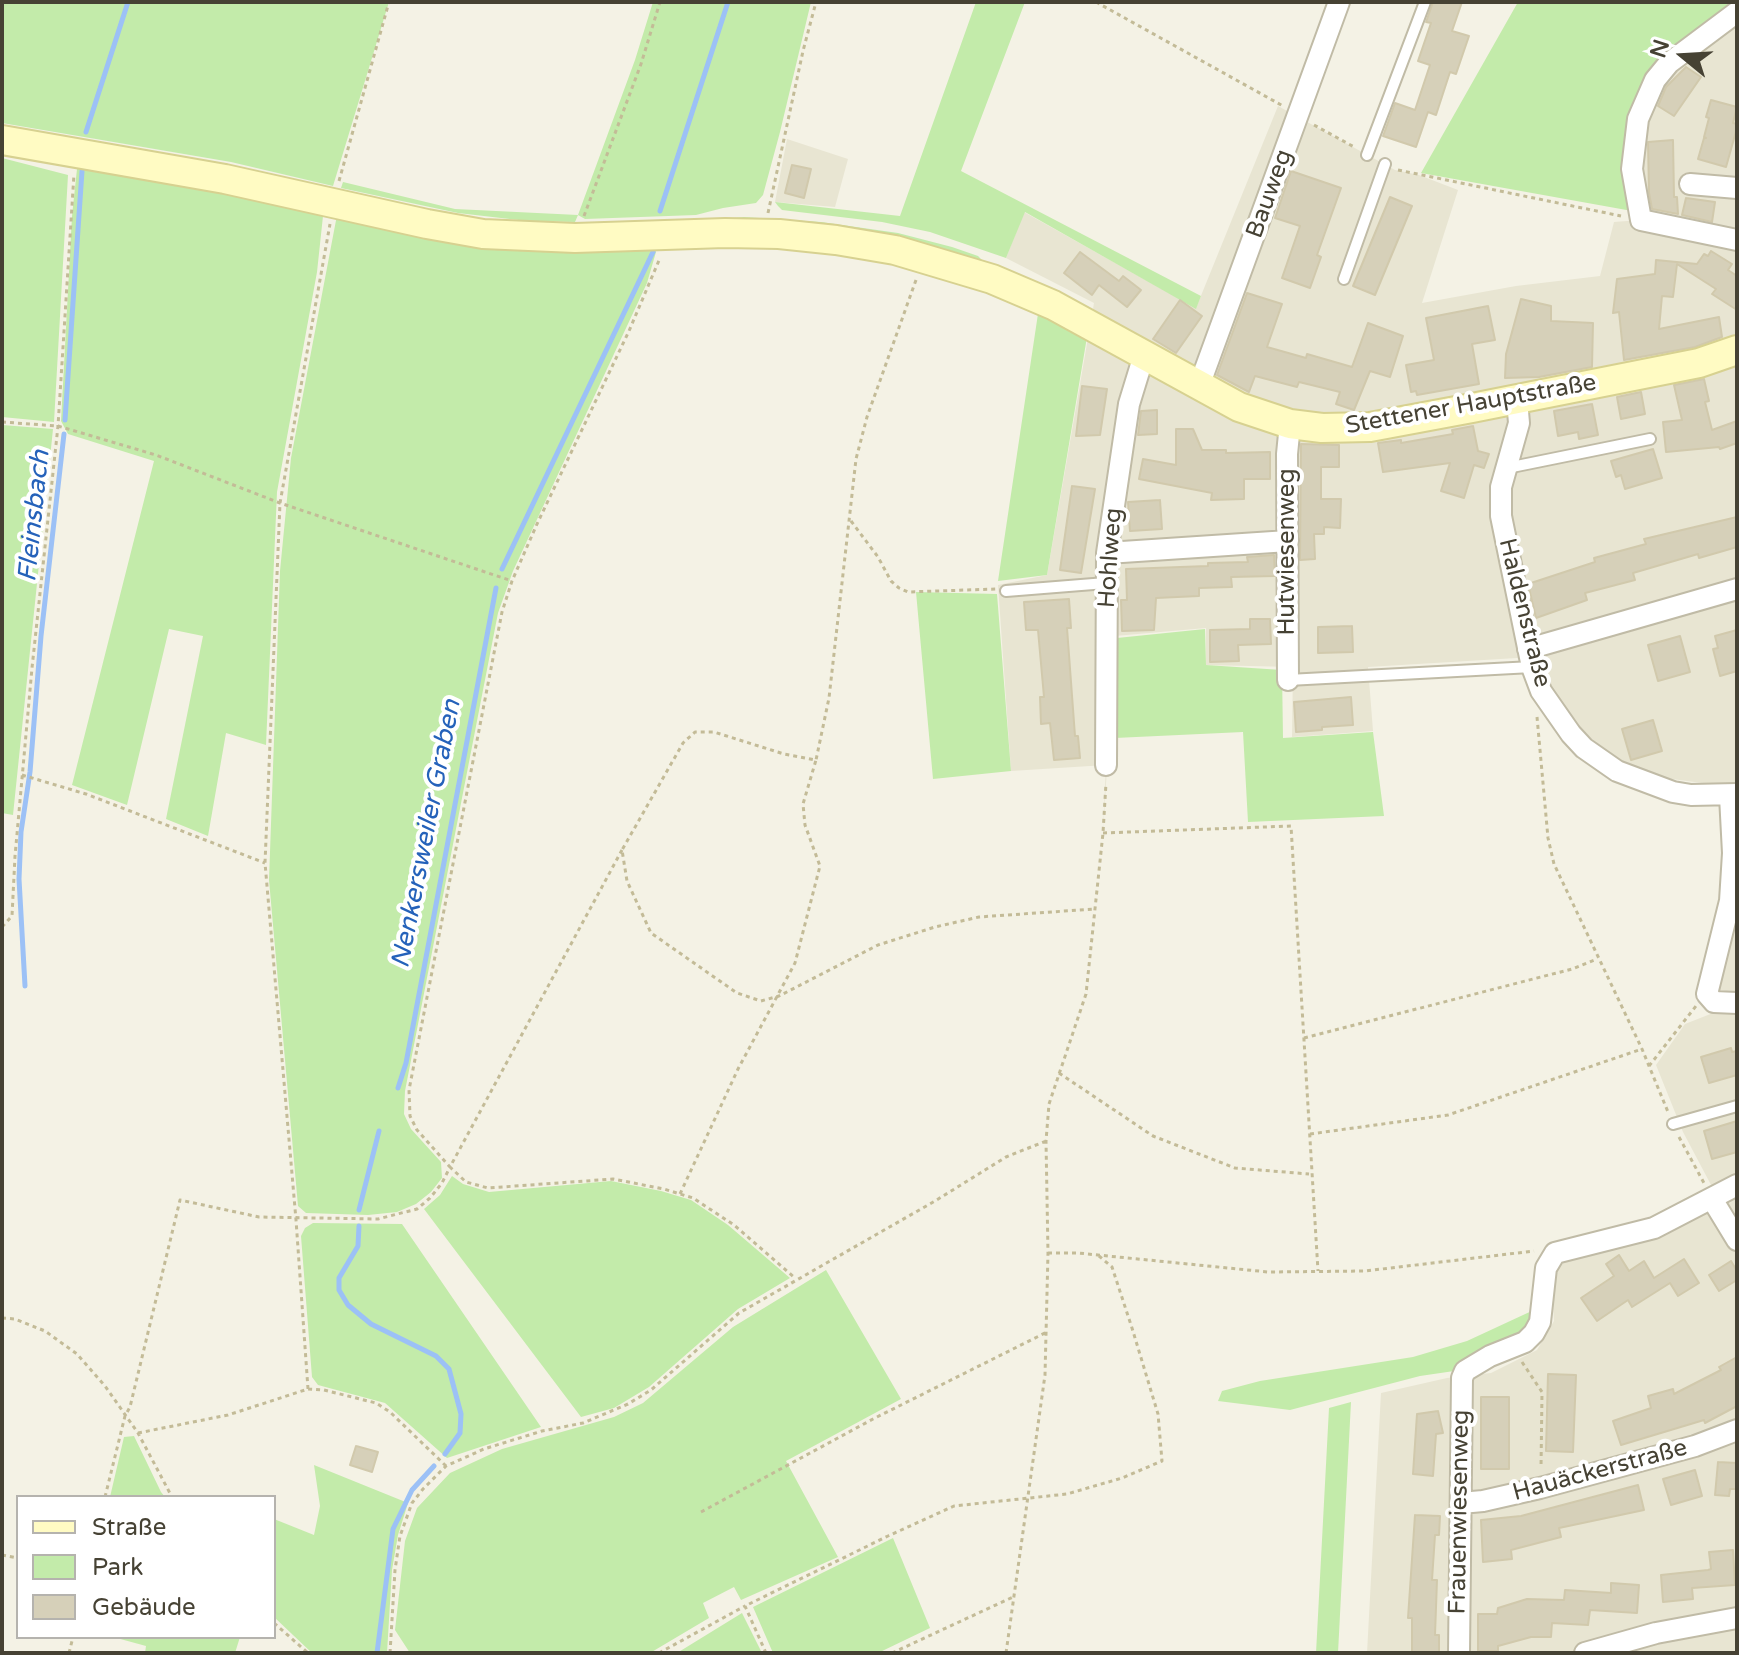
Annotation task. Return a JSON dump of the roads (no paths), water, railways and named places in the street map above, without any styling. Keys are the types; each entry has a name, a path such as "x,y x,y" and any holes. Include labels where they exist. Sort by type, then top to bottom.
{"street":[{"name":"Bauweg","path":"1199,386 1339,2"},
{"path":"1737,12 1669,63 1655,80 1638,119 1632,169 1641,220 1737,240"},
{"name":"Stettener Hauptstraße","path":"2,140 225,179 483,234 575,238 752,233 836,240 895,250 992,279 1053,305 1239,407 1290,424 1322,428 1370,427 1517,400 1699,363 1737,350"},
{"path":"1690,184 1737,188"},
{"name":"Hohlweg","path":"1106,765 1107,553 1129,404 1144,355"},
{"name":"Haldenstraße","path":"1517,400 1519,423 1501,487 1501,516 1530,658 1541,691 1584,748 1617,771 1673,792 1733,795"},
{"name":"Hutwiesenweg","path":"1288,680 1287,454 1290,424"},
{"path":"1107,553 1288,541"},
{"path":"1530,658 1737,589"},
{"path":"1733,795 1730,901 1707,994 1714,1002 1724,1005 1737,1003"},
{"path":"1737,1185 1712,1199 1737,1240"},
{"name":"Frauenwiesenweg","path":"1459,1653 1462,1378 1465,1371 1490,1356 1525,1342 1534,1333 1540,1322 1546,1268 1555,1253 1654,1228 1712,1199"},
{"name":"Hauäckerstraße","path":"1461,1503 1540,1488 1695,1446 1737,1430"},
{"path":"1585,1653 1624,1648 1737,1618"}],"lane":[{"path":"1367,155 1425,2"},
{"path":"1344,279 1385,164"},
{"path":"1505,469 1650,439"},
{"path":"1006,591 1106,583"},
{"path":"1288,680 1530,658"},
{"path":"1673,1124 1737,1106"}],"waterway":[{"name":"Fleinsbach","path":"86,132 128,2"},
{"name":"Nenkersweiler Graben","path":"660,211 728,2"},
{"name":"Fleinsbach","path":"65,420 82,171"},
{"name":"Nenkersweiler Graben","path":"502,569 653,252"},
{"name":"Fleinsbach","path":"25,986 19,879 21,832 30,772 41,636 64,434"},
{"name":"Nenkersweiler Graben","path":"398,1088 406,1063 496,588"},
{"name":"Nenkersweiler Graben","path":"359,1210 379,1131"},
{"name":"Nenkersweiler Graben","path":"359,1226 358,1246 339,1278 339,1290 348,1305 371,1324 436,1356 449,1369 461,1414 460,1433 445,1454"},
{"name":"Nenkersweiler Graben","path":"377,1653 393,1529 412,1490 434,1466"}]}
